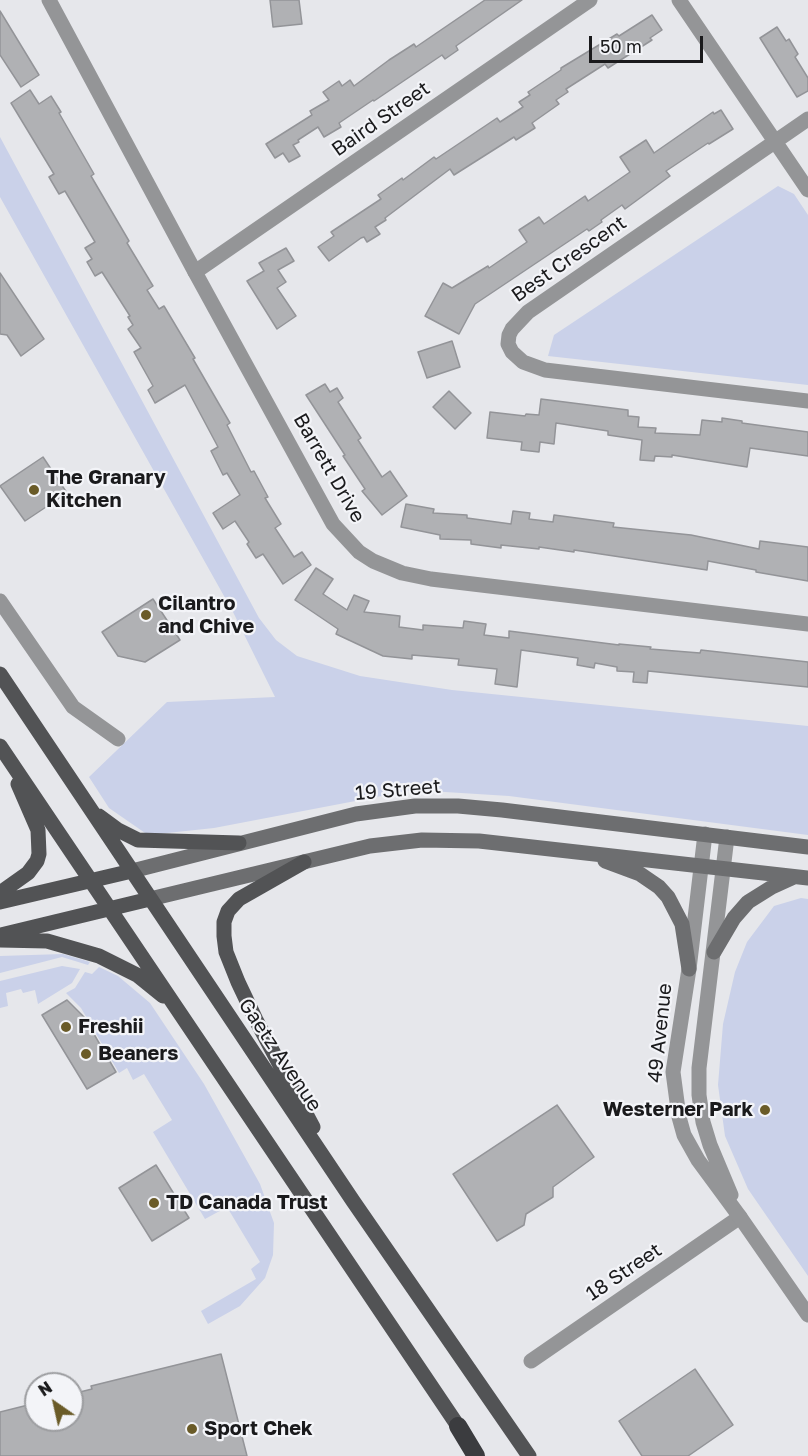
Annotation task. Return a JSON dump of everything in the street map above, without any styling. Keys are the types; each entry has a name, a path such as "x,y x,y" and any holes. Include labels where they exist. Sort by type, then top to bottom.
{"highway":[{"path":"458,1426 476,1456"}],"main road":[{"name":"Gaetz Avenue","path":"0,674 353,1201 529,1456"},
{"path":"3,751 458,1426"},
{"path":"0,893 28,873 38,861 40,847 38,830 3,751"},
{"name":"19 Street","path":"0,902 132,872 356,814 415,806 458,806 502,810 808,847"},
{"path":"91,810 118,830 138,840 239,843"},
{"path":"0,935 370,846 422,840 479,841 802,877"},
{"path":"583,852 640,874 659,887 675,907 682,924 689,969"},
{"path":"304,862 239,899 228,911 224,922 226,952 256,1020 353,1201"},
{"path":"714,952 734,918 748,902 772,887 802,877"},
{"path":"0,940 47,941 99,956 137,975 175,1005"}],"street":[{"name":"Barrett Drive","path":"49,0 333,524 359,552 373,561 402,573 431,579 808,624"},
{"name":"Baird Street","path":"195,272 590,0"},
{"path":"679,0 808,190"},
{"path":"775,142 808,119"},
{"name":"Best Crescent","path":"775,142 528,312 512,329 508,345 516,357 523,362 545,370 808,401"},
{"path":"0,601 73,706 118,739"},
{"name":"49 Avenue","path":"705,834 674,1072 679,1117 684,1136 698,1160 741,1217 808,1315"},
{"name":"49 Avenue","path":"727,837 699,1068 699,1095 703,1122 710,1145 741,1217"},
{"name":"18 Street","path":"531,1361 741,1217"}],"shaded area":[{"path":"0,137 259,618 276,640 297,656 360,676 452,690 808,726 808,835 509,796 413,790 214,828 148,835 109,808 89,777 167,702 275,697 233,612 0,197"},
{"path":"778,186 794,194 808,215 808,385 548,356 554,335"},
{"name":"Westerner Park","path":"801,898 808,899 808,1276 748,1189 725,1136 718,1085 723,1024 735,972 747,942 774,906"},
{"path":"63,954 90,962 88,965 62,957 0,973 0,956"},
{"path":"62,966 80,969 72,983 38,1004 35,990 23,993 21,989 6,993 8,1006 0,1008 0,981"},
{"path":"99,967 118,976 150,1003 204,1084 260,1184 274,1223 273,1255 265,1278 240,1306 208,1324 201,1311 256,1279 251,1269 260,1262 227,1207 205,1219 153,1132 172,1120 144,1074 133,1080 127,1068 119,1073 81,1008 66,993 75,988 85,972 92,974"}],"building":[{"path":"270,0 299,0 302,24 273,27"},
{"path":"485,0 522,0 456,46 458,50 445,59 442,55 339,123 341,127 324,137 318,127 298,140 299,142 293,145 300,156 289,162 283,153 275,158 266,144 312,115 310,111 329,100 323,92 339,81 342,86 350,80 354,86 389,60 414,44 416,47"},
{"path":"0,11 39,75 21,87 0,55"},
{"path":"652,15 662,30 650,38 652,40 608,68 605,64 566,89 568,92 556,100 559,104 532,123 535,128 516,140 514,137 454,175 450,169 385,218 386,220 375,227 380,234 367,242 364,237 361,238 329,261 318,247 334,236 331,232 381,199 378,195 402,178 403,180 434,157 436,159 497,118 500,122 523,107 519,102 530,95 528,92 561,68"},
{"path":"777,27 786,41 789,39 798,54 795,57 808,78 808,91 797,97 760,38"},
{"path":"30,90 39,104 51,96 61,112 59,113 94,174 91,176 153,286 147,290 159,309 164,306 230,423 227,425 281,524 275,528 294,557 302,552 311,565 283,584 263,554 256,558 247,544 249,542 235,521 223,529 213,513 240,495 227,473 223,475 211,451 218,447 185,385 155,403 148,390 153,386 134,352 141,348 128,329 133,325 128,317 130,316 102,272 95,276 87,262 92,259 85,248 95,242 65,191 59,194 49,177 54,174 11,103"},
{"path":"721,110 733,129 666,171 670,176 625,209 622,205 589,231 587,229 475,304 459,334 425,316 443,283 452,288 488,266 489,268 527,242 519,230 539,217 544,224 585,196 588,201 630,172 620,157 646,140 654,153 713,112 714,114"},
{"path":"286,248 294,261 278,270 286,282 277,288 296,316 277,329 247,281 264,271 259,263"},
{"path":"0,273 44,339 21,356 7,335 0,334"},
{"path":"452,341 460,367 427,378 418,352"},
{"path":"325,384 330,392 337,388 343,398 338,402 361,438 358,440 382,477 390,471 407,496 382,515 362,491 365,489 306,395"},
{"path":"449,391 471,413 455,429 433,407"},
{"path":"541,399 628,410 628,416 639,417 638,427 656,428 655,433 700,435 702,420 722,422 722,418 808,432 808,456 750,448 747,467 672,455 672,457 655,456 654,461 640,460 642,440 608,435 608,431 556,423 554,444 540,442 539,452 521,450 522,442 487,438 490,412 525,416 526,414 539,415"},
{"path":"43,457 67,493 25,521 0,486"},
{"path":"406,504 434,509 433,513 467,515 467,518 511,524 513,511 530,513 529,519 553,522 554,515 614,523 613,527 691,535 759,549 760,541 808,547 808,581 708,561 707,570 574,550 574,552 501,545 501,548 471,544 471,540 440,539 440,535 401,527"},
{"path":"316,568 333,579 323,594 347,610 354,595 369,601 364,612 400,616 399,627 423,630 423,625 463,628 464,621 486,624 484,635 509,638 509,631 651,647 650,649 700,653 701,650 808,662 808,687 648,671 647,683 633,682 634,672 617,671 617,667 595,663 594,668 577,665 578,658 521,650 517,687 495,684 497,669 458,665 459,659 412,655 412,659 383,656 336,634 338,629 295,600"},
{"name":"Cilantro and Chive","path":"153,599 180,640 145,662 118,656 102,632"},
{"path":"67,1000 84,1017 116,1072 87,1089 42,1015"},
{"path":"557,1105 594,1157 553,1187 553,1197 526,1214 524,1225 497,1241 453,1174"},
{"name":"TD Canada Trust","path":"156,1165 189,1218 152,1241 119,1188"},
{"path":"221,1354 247,1456 0,1456 0,1412 24,1406 24,1432 84,1432 84,1391 92,1389 91,1386"},
{"path":"695,1369 733,1425 688,1456 642,1456 619,1421"}],"place":[{"name":"The Granary Kitchen","path":"34,490"},
{"name":"Cilantro and Chive","path":"146,615"},
{"name":"Freshii","path":"66,1027"},
{"name":"Beaners","path":"86,1054"},
{"name":"Westerner Park","path":"765,1110"},
{"name":"TD Canada Trust","path":"154,1203"},
{"name":"Sport Chek","path":"192,1429"}]}
